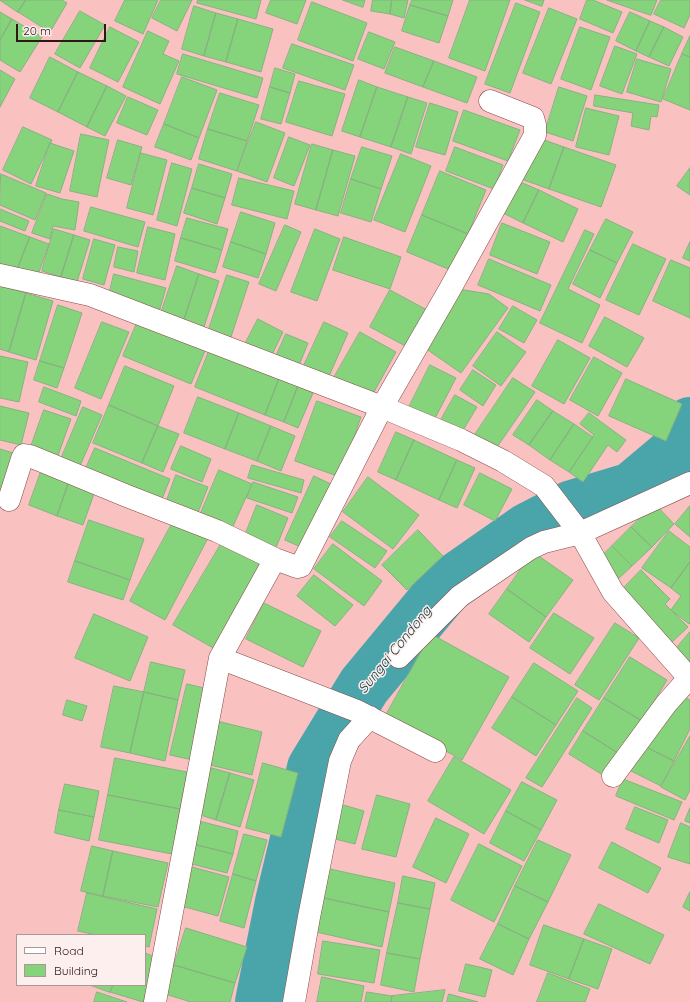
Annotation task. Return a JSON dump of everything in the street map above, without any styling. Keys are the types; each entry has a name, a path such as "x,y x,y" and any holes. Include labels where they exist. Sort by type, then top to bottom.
{"street":[{"path":"9,500 22,459 24,456 30,456 217,531 275,559 296,567 301,566 382,407 450,289 535,135 533,118 490,101"},
{"path":"0,275 90,296 382,407 460,440 503,461 544,486 578,529 613,592 689,678 666,704 613,776"},
{"path":"399,657 460,596 531,548 690,482"},
{"path":"155,1002 220,658 275,559"},
{"path":"220,658 306,690 363,714 435,751"},
{"path":"294,1002 340,761 363,714"}],"building":[{"path":"0,0 26,0 18,12"},
{"path":"26,0 62,0 67,3 50,32 18,12"},
{"path":"125,0 158,0 143,34 115,21"},
{"path":"161,0 192,0 177,31 152,18"},
{"path":"198,0 261,0 256,19 197,3"},
{"path":"271,0 306,0 297,24 266,13"},
{"path":"343,0 365,0 363,7"},
{"path":"373,0 392,0 390,14 371,11"},
{"path":"392,0 408,0 404,18 390,14"},
{"path":"412,0 453,0 448,16 410,5"},
{"path":"470,0 510,0 485,71 449,58"},
{"path":"525,0 544,0 542,6"},
{"path":"587,0 593,0 622,12 613,33 580,19"},
{"path":"607,0 657,0 651,15"},
{"path":"661,0 690,0 690,15 684,28 654,14"},
{"path":"312,2 367,23 353,61 298,40"},
{"path":"516,3 540,12 510,93 485,84"},
{"path":"410,5 448,16 439,43 402,31"},
{"path":"194,6 216,13 204,56 182,49"},
{"path":"549,8 577,19 551,84 523,73"},
{"path":"80,11 105,25 80,68 55,54"},
{"path":"0,12 12,19 0,40"},
{"path":"630,12 650,21 636,51 616,41"},
{"path":"216,13 238,19 226,62 204,56"},
{"path":"12,19 42,37 20,72 0,60 0,40"},
{"path":"238,19 273,29 261,72 226,62"},
{"path":"650,21 664,27 649,57 636,51"},
{"path":"110,27 139,42 118,82 90,68"},
{"path":"580,27 610,37 591,90 561,79"},
{"path":"664,27 683,37 669,66 649,57"},
{"path":"148,31 169,41 163,54 179,61 160,104 123,87"},
{"path":"369,32 395,42 384,69 358,59"},
{"path":"690,36 690,57 682,54"},
{"path":"292,44 354,65 345,90 283,68"},
{"path":"615,46 637,54 622,94 600,86"},
{"path":"395,47 434,61 423,87 385,73"},
{"path":"183,54 263,78 257,98 177,74"},
{"path":"682,54 690,57 690,110 663,99"},
{"path":"50,57 78,72 58,112 30,98"},
{"path":"637,59 671,69 661,102 627,92"},
{"path":"434,61 477,77 467,103 423,87"},
{"path":"275,68 295,74 290,93 270,87"},
{"path":"0,70 15,79 0,107"},
{"path":"78,72 107,86 87,127 58,112"},
{"path":"182,77 217,90 199,138 164,124"},
{"path":"359,80 377,87 360,137 342,131"},
{"path":"299,81 345,94 332,136 286,122"},
{"path":"107,86 126,96 105,136 87,127"},
{"path":"270,87 290,93 281,124 261,119"},
{"path":"377,87 408,97 391,147 360,137"},
{"path":"559,87 587,96 573,141 545,132"},
{"path":"220,93 259,105 247,141 208,129"},
{"path":"595,95 659,105 657,117 651,116 649,130 631,126 633,113 594,106"},
{"path":"128,97 158,110 147,135 117,123"},
{"path":"408,97 427,103 411,154 391,147"},
{"path":"430,103 458,112 445,155 416,147"},
{"path":"586,108 619,116 609,155 576,147"},
{"path":"464,110 520,130 508,161 453,141"},
{"path":"256,122 285,133 267,182 237,171"},
{"path":"164,124 199,138 191,160 155,147"},
{"path":"23,127 52,140 31,184 3,170"},
{"path":"208,129 247,141 237,171 199,159"},
{"path":"81,134 109,140 97,197 70,191"},
{"path":"289,137 310,145 294,186 274,178"},
{"path":"536,137 564,147 549,189 521,179"},
{"path":"118,140 142,147 131,185 107,178"},
{"path":"50,143 74,151 60,193 36,186"},
{"path":"312,144 333,150 316,210 295,204"},
{"path":"362,147 392,156 381,189 351,179"},
{"path":"455,147 503,165 494,189 446,171"},
{"path":"564,147 616,165 601,207 549,189"},
{"path":"333,150 355,156 338,216 316,210"},
{"path":"141,153 167,160 153,215 127,208"},
{"path":"401,154 431,166 405,232 374,220"},
{"path":"172,163 192,169 177,226 157,220"},
{"path":"199,164 232,174 225,198 192,188"},
{"path":"690,168 690,195 677,186"},
{"path":"440,171 486,190 468,234 422,215"},
{"path":"1,174 46,193 35,220 0,205"},
{"path":"239,178 294,191 287,219 232,205"},
{"path":"351,179 381,189 371,222 341,213"},
{"path":"518,181 539,190 523,223 503,213"},
{"path":"192,188 225,198 217,224 184,213"},
{"path":"539,190 578,209 563,242 523,223"},
{"path":"47,194 62,199 79,202 75,230 53,226 50,239 32,233"},
{"path":"91,207 145,222 138,247 84,231"},
{"path":"0,209 29,221 25,231 0,221"},
{"path":"241,212 275,223 266,254 231,242"},
{"path":"422,215 468,234 453,271 407,252"},
{"path":"187,218 228,229 222,250 181,238"},
{"path":"606,219 633,232 617,263 590,250"},
{"path":"502,223 550,242 537,274 490,255"},
{"path":"285,225 301,232 276,291 259,284"},
{"path":"0,226 30,237 15,275 0,269"},
{"path":"148,227 175,234 165,280 137,273"},
{"path":"54,229 74,235 61,277 42,271"},
{"path":"315,229 340,239 317,301 291,292"},
{"path":"585,230 594,234 568,289 600,305 582,343 540,323"},
{"path":"74,235 90,240 77,282 61,277"},
{"path":"30,237 49,244 35,283 15,275"},
{"path":"344,237 401,257 390,289 333,270"},
{"path":"181,238 222,250 215,273 175,261"},
{"path":"94,239 115,245 104,285 83,279"},
{"path":"231,242 266,254 258,278 223,267"},
{"path":"690,242 690,261 683,258"},
{"path":"633,244 666,259 639,315 606,300"},
{"path":"118,247 138,251 134,272 114,267"},
{"path":"590,250 617,263 600,298 573,284"},
{"path":"489,259 551,285 540,311 478,285"},
{"path":"671,260 690,268 690,318 653,301"},
{"path":"177,266 199,274 183,323 160,316"},
{"path":"114,274 166,288 159,312 108,299"},
{"path":"199,274 219,281 203,330 183,323"},
{"path":"227,275 249,282 229,343 207,335"},
{"path":"0,286 26,293 9,352 0,349"},
{"path":"458,289 489,294 508,308 461,373 419,344"},
{"path":"390,290 429,311 409,348 370,327"},
{"path":"26,293 53,301 36,360 9,352"},
{"path":"58,305 82,313 64,368 40,361"},
{"path":"513,306 537,320 524,343 499,329"},
{"path":"605,317 644,338 627,367 589,346"},
{"path":"258,319 283,332 268,363 242,350"},
{"path":"102,322 129,332 101,399 75,388"},
{"path":"324,322 348,333 326,383 301,372"},
{"path":"137,323 205,351 191,384 123,356"},
{"path":"360,332 396,352 369,401 332,381"},
{"path":"497,332 526,352 501,386 473,366"},
{"path":"286,334 308,343 296,373 273,363"},
{"path":"558,340 590,358 564,404 532,386"},
{"path":"209,351 279,379 265,415 195,387"},
{"path":"0,356 28,362 19,402 0,398"},
{"path":"594,357 622,373 598,416 570,400"},
{"path":"40,361 64,368 57,388 34,380"},
{"path":"430,365 456,378 432,424 407,411"},
{"path":"125,366 174,386 158,426 109,405"},
{"path":"473,370 496,385 483,406 460,390"},
{"path":"513,378 535,392 493,453 472,439"},
{"path":"279,379 298,386 284,422 265,415"},
{"path":"626,379 682,404 666,441 609,416"},
{"path":"298,386 313,393 298,428 284,422"},
{"path":"44,387 81,401 76,416 39,402"},
{"path":"455,395 477,407 459,437 438,425"},
{"path":"198,397 239,413 225,449 184,433"},
{"path":"537,400 553,411 529,445 513,435"},
{"path":"317,401 361,417 340,477 295,461"},
{"path":"109,405 158,426 142,463 93,443"},
{"path":"0,406 29,413 21,445 0,440"},
{"path":"83,407 102,415 80,466 61,459"},
{"path":"44,410 71,419 56,461 29,452"},
{"path":"553,411 574,424 550,460 529,445"},
{"path":"239,413 271,426 257,461 225,449"},
{"path":"589,413 626,440 617,452 608,445 583,482 569,472 594,435 580,424"},
{"path":"574,424 593,437 569,472 550,460"},
{"path":"158,426 179,434 163,472 142,463"},
{"path":"271,426 295,436 281,471 257,461"},
{"path":"396,432 414,440 396,480 378,472"},
{"path":"414,440 457,460 439,500 396,480"},
{"path":"181,446 211,459 202,482 171,469"},
{"path":"95,448 170,479 159,506 83,475"},
{"path":"0,449 20,455 8,492 0,490"},
{"path":"457,460 475,468 457,508 439,500"},
{"path":"252,465 304,480 301,493 248,478"},
{"path":"42,469 70,479 57,516 29,505"},
{"path":"219,470 252,484 230,533 198,520"},
{"path":"480,473 512,489 495,521 464,505"},
{"path":"176,475 208,487 197,515 166,503"},
{"path":"314,476 333,485 303,548 285,540"},
{"path":"368,477 419,515 393,549 343,512"},
{"path":"70,479 96,488 83,525 57,516"},
{"path":"253,482 298,497 292,513 247,498"},
{"path":"655,504 674,524 652,547 631,527"},
{"path":"257,505 288,518 275,550 244,538"},
{"path":"690,506 690,537 675,524"},
{"path":"89,520 144,539 130,580 75,561"},
{"path":"174,520 208,538 165,620 130,601"},
{"path":"342,521 387,551 375,568 330,537"},
{"path":"631,527 652,547 632,566 612,546"},
{"path":"418,530 443,556 407,590 382,565"},
{"path":"669,531 690,547 690,562 671,588 642,568"},
{"path":"224,539 266,564 215,649 173,625"},
{"path":"333,544 382,581 364,606 314,569"},
{"path":"612,546 632,566 617,580 598,560"},
{"path":"533,552 573,580 546,617 507,589"},
{"path":"75,561 130,580 123,600 68,582"},
{"path":"690,562 689,624 671,610 681,596 671,588"},
{"path":"641,570 670,599 665,604 688,627 670,644 619,593"},
{"path":"314,575 353,605 335,626 297,596"},
{"path":"507,589 546,617 529,642 489,614"},
{"path":"264,603 321,631 303,667 246,639"},
{"path":"554,613 594,638 570,674 530,648"},
{"path":"94,614 148,637 130,681 75,658"},
{"path":"615,623 639,638 599,700 575,685"},
{"path":"690,632 690,664 674,651"},
{"path":"431,634 509,677 462,760 385,717"},
{"path":"630,657 667,680 642,721 604,698"},
{"path":"151,662 185,670 178,700 144,692"},
{"path":"534,663 578,691 556,725 512,697"},
{"path":"187,684 213,690 197,761 170,755"},
{"path":"114,686 144,692 130,753 101,747"},
{"path":"144,692 178,700 165,761 130,753"},
{"path":"679,695 690,700 690,729 674,761 640,744"},
{"path":"512,697 556,725 536,756 492,728"},
{"path":"577,698 592,708 542,787 526,778"},
{"path":"604,698 642,721 621,755 583,731"},
{"path":"67,700 87,706 82,721 63,715"},
{"path":"217,721 262,732 252,775 206,764"},
{"path":"583,731 621,755 606,777 569,754"},
{"path":"690,736 690,790 685,800 661,787"},
{"path":"640,744 674,761 661,786 627,769"},
{"path":"454,757 511,790 484,834 428,801"},
{"path":"115,758 187,772 180,809 108,795"},
{"path":"263,763 298,773 281,837 246,828"},
{"path":"208,767 230,773 216,820 194,813"},
{"path":"230,773 254,780 240,827 216,820"},
{"path":"623,779 682,802 674,820 616,796"},
{"path":"522,782 557,800 541,830 506,811"},
{"path":"65,784 99,791 94,817 59,810"},
{"path":"108,795 180,809 172,854 99,840"},
{"path":"377,795 410,804 396,857 362,849"},
{"path":"340,804 364,811 355,844 331,838"},
{"path":"635,807 668,820 659,843 626,829"},
{"path":"690,808 690,823 685,821"},
{"path":"59,810 94,817 89,841 55,833"},
{"path":"506,811 541,830 524,861 490,843"},
{"path":"436,818 469,834 446,883 413,867"},
{"path":"195,820 238,831 233,854 189,843"},
{"path":"681,823 690,827 690,864 668,857"},
{"path":"244,834 267,840 256,881 233,874"},
{"path":"538,840 571,855 548,902 515,886"},
{"path":"612,842 661,868 648,893 599,868"},
{"path":"189,843 233,854 227,873 184,862"},
{"path":"479,844 522,866 494,922 451,900"},
{"path":"92,846 113,851 103,896 81,891"},
{"path":"113,851 168,863 158,907 103,896"},
{"path":"192,867 229,877 218,916 181,906"},
{"path":"325,868 395,883 389,912 319,897"},
{"path":"233,874 256,881 244,928 220,921"},
{"path":"403,876 435,883 430,909 398,903"},
{"path":"515,886 548,902 529,939 498,924"},
{"path":"690,892 690,911 683,907"},
{"path":"87,893 157,909 149,947 146,946 146,934 92,934 78,931"},
{"path":"319,897 389,912 382,947 312,931"},
{"path":"398,903 430,909 420,959 387,953"},
{"path":"599,904 664,935 650,964 584,934"},
{"path":"498,924 529,939 513,975 480,959"},
{"path":"544,925 584,939 569,979 530,965"},
{"path":"186,928 247,947 235,983 174,965"},
{"path":"584,939 612,949 598,989 569,979"},
{"path":"323,941 380,950 374,983 318,974"},
{"path":"146,953 158,958 143,1002 110,992 113,986 146,986"},
{"path":"387,953 420,959 414,992 381,985"},
{"path":"466,964 492,970 485,997 459,991"},
{"path":"174,965 235,983 230,1002 191,1002 165,994"},
{"path":"548,973 590,989 585,1002 537,1002"},
{"path":"322,977 364,986 361,1002 317,1002"},
{"path":"93,986 113,986 110,992"},
{"path":"445,990 442,1002 391,1002 392,996"},
{"path":"97,992 127,1002 94,1002"},
{"path":"367,992 392,996 391,1002 365,1002"},
{"path":"449,994 478,1002 447,1002"}],"waterway":[{"name":"Sungai Condong","path":"262,1002 282,902 314,768 364,686 446,587 529,529 572,507 632,489 682,447 690,424"}]}
